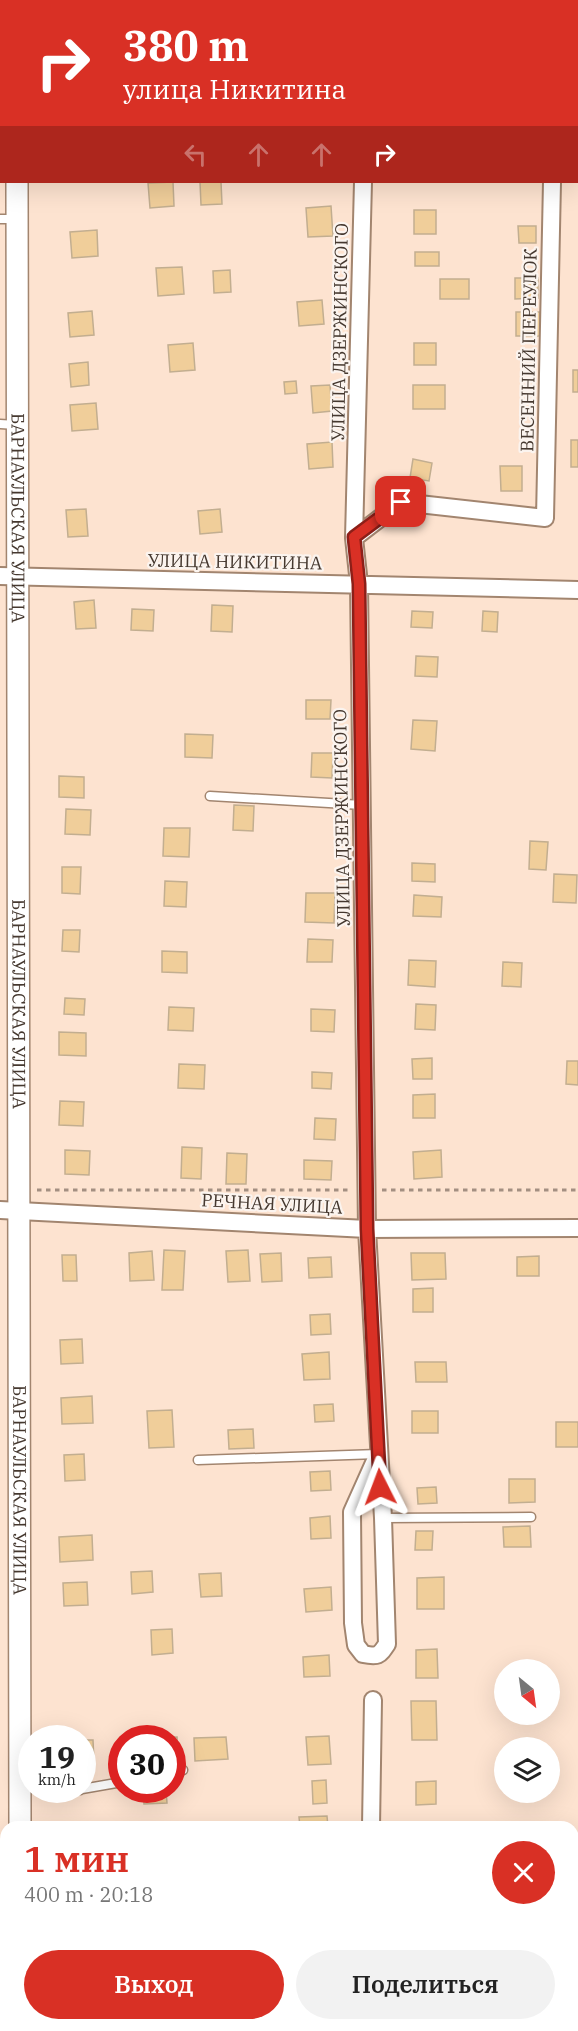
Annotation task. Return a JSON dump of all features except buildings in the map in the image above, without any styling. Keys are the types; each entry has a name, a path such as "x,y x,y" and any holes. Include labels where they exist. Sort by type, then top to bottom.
{"street":[{"name":"БАРНАУЛЬСКАЯ УЛИЦА","path":"17,183 8,219 8,577 12,1204 24,1725"},
{"name":"УЛИЦА ДЗЕРЖИНСКОГО","path":"363,183 354,537 359,584 367,1229 383,1518 387,1644 380,1655 373,1656 363,1654 356,1645 353,1623 352,1512 378,1454"},
{"name":"ВЕСЕННИЙ ПЕРЕУЛОК","path":"354,537 401,502 545,518 552,183"},
{"name":"УЛИЦА НИКИТИНА","path":"8,577 578,590"},
{"name":"РЕЧНАЯ УЛИЦА","path":"12,1204 367,1229 578,1228"},
{"path":"371,1821 373,1700"},
{"name":"БАРНАУЛЬСКАЯ УЛИЦА","path":"21,1821 23,1803"},
{"path":"345,2031 367,2031"}],"lane":[{"path":"210,796 362,805"},
{"path":"198,1460 378,1454"},
{"path":"383,1518 531,1517"}],"path":[{"path":"12,1204 366,1190 578,1190"}],"route":[{"path":"380,1487 367,1229 359,584 354,537 401,502"}]}
